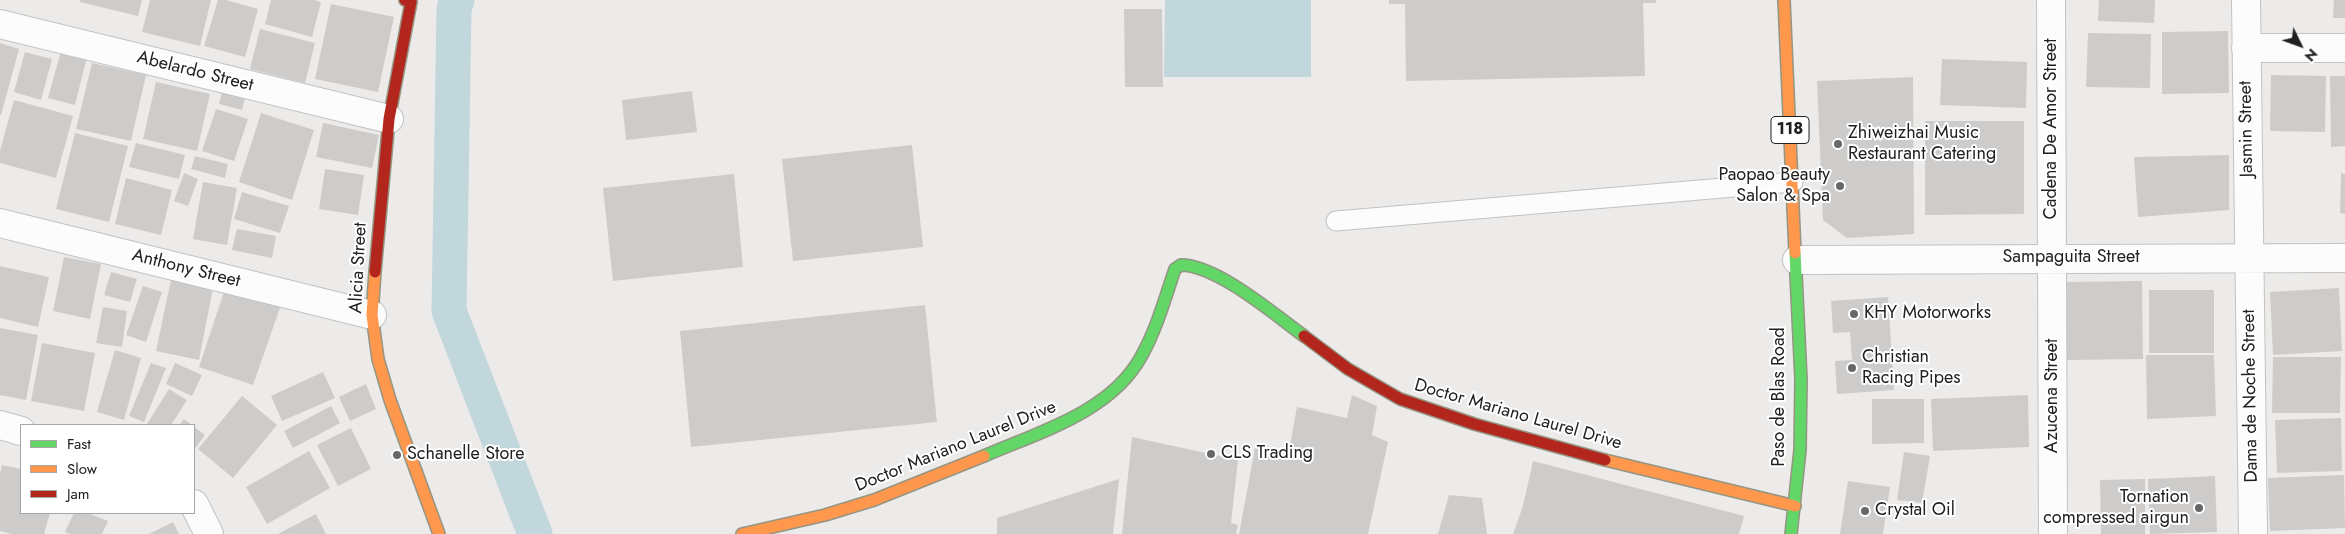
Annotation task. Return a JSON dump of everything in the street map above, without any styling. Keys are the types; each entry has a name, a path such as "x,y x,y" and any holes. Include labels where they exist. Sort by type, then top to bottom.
{"street":[{"name":"Alicia Street","path":"409,0 389,119 372,315 378,359 390,400 439,534"},
{"name":"118","path":"1784,0 1797,260"},
{"name":"Cadena De Amor Street","path":"2051,0 2052,258"},
{"name":"Jasmin Street","path":"2246,0 2249,258"},
{"name":"Abelardo Street","path":"0,24 389,119"},
{"path":"2246,48 2345,48"},
{"name":"Anthony Street","path":"0,223 372,315"},
{"name":"Azucena Street","path":"2052,258 2054,534"},
{"name":"Dama de Noche Street","path":"2249,258 2253,534"},
{"name":"Sampaguita Street","path":"1797,260 2345,258"},
{"name":"Paso de Blas Road","path":"1791,534 1800,450 1801,380 1797,260"},
{"name":"Doctor Mariano Laurel Drive","path":"742,534 853,507 963,467 1019,440 1067,421 1113,391 1135,368 1148,342 1175,269 1181,265 1201,269 1240,289 1348,369 1400,399 1474,424 1588,456 1795,506"},
{"path":"0,425 20,431"},
{"path":"195,506 209,534"}],"lane":[{"path":"1336,221 1793,182"}],"water":[{"path":"1165,0 1311,0 1311,77 1164,77"}],"building":[{"path":"80,0 142,0 138,16 80,2"},
{"path":"150,0 211,0 200,46 142,32"},
{"path":"218,0 226,0 258,9 245,57 204,46"},
{"path":"271,0 314,0 321,2 312,37 265,24"},
{"path":"1389,0 1656,0 1656,3 1643,3 1645,76 1406,81 1405,4 1389,4"},
{"path":"2099,0 2155,0 2154,23 2098,21"},
{"path":"2334,0 2345,0 2345,18 2333,18"},
{"path":"331,4 394,17 378,92 315,79"},
{"path":"1124,9 1162,9 1163,87 1125,87"},
{"path":"260,29 315,43 305,83 250,69"},
{"path":"2228,31 2229,93 2162,94 2162,32"},
{"path":"2088,33 2151,34 2150,88 2086,87"},
{"path":"0,43 19,49 1,115 0,115"},
{"path":"61,51 87,57 75,105 48,98"},
{"path":"25,52 52,59 41,100 14,92"},
{"path":"1942,59 2027,62 2026,108 1940,105"},
{"path":"92,63 146,75 131,141 76,129"},
{"path":"2271,75 2326,76 2325,132 2270,131"},
{"path":"2330,76 2345,76 2345,146 2331,147"},
{"path":"1913,77 1914,234 1847,238 1823,220 1817,81"},
{"path":"156,82 210,94 197,151 143,139"},
{"path":"692,91 697,132 626,140 622,100"},
{"path":"222,92 245,98 242,110 219,104"},
{"path":"14,100 73,116 56,178 0,163 0,151"},
{"path":"216,109 248,119 234,161 202,151"},
{"path":"261,113 314,130 292,200 239,182"},
{"path":"1925,121 2024,121 2024,214 1925,215"},
{"path":"323,123 379,135 372,168 316,157"},
{"path":"75,133 128,146 109,222 56,209"},
{"path":"136,143 185,155 179,179 129,167"},
{"path":"912,145 923,247 793,261 782,159"},
{"path":"2229,155 2229,210 2138,217 2134,157"},
{"path":"195,156 228,164 225,178 191,169"},
{"path":"325,169 364,175 358,215 319,209"},
{"path":"184,173 198,179 188,206 174,201"},
{"path":"2341,173 2345,174 2345,214 2340,213"},
{"path":"734,174 743,267 613,281 603,188"},
{"path":"126,178 172,190 161,235 115,224"},
{"path":"203,182 237,188 227,245 193,239"},
{"path":"242,192 289,206 280,233 234,219"},
{"path":"237,229 276,236 272,258 232,250"},
{"path":"64,257 101,264 90,319 53,311"},
{"path":"0,266 49,277 38,327 0,318"},
{"path":"111,272 137,279 130,302 104,295"},
{"path":"172,275 214,283 199,360 156,351"},
{"path":"2142,281 2143,359 2067,360 2066,282"},
{"path":"143,286 162,292 146,342 126,335"},
{"path":"226,286 281,305 253,385 199,367"},
{"path":"2339,288 2342,351 2273,355 2270,292"},
{"path":"2149,290 2214,290 2214,353 2149,353"},
{"path":"1888,297 1894,390 1837,394 1835,361 1852,360 1850,332 1833,333 1831,301"},
{"path":"925,305 937,422 691,447 680,331"},
{"path":"103,307 127,311 122,347 96,343"},
{"path":"0,328 38,335 26,400 0,395"},
{"path":"42,343 95,353 84,411 31,401"},
{"path":"115,350 141,358 124,420 97,412"},
{"path":"2146,355 2214,355 2216,416 2147,419"},
{"path":"2273,357 2341,357 2340,413 2272,413"},
{"path":"151,363 166,368 144,422 129,416"},
{"path":"175,363 202,375 192,396 166,384"},
{"path":"323,372 335,398 282,421 271,396"},
{"path":"366,384 376,409 350,421 339,397"},
{"path":"169,389 187,400 172,424 147,424"},
{"path":"1352,395 1377,406 1372,435 1388,442 1368,534 1239,534 1255,448 1288,456 1297,407 1347,418"},
{"path":"2028,395 2029,447 1933,451 1931,399"},
{"path":"242,396 277,425 233,478 198,449"},
{"path":"1872,399 1924,399 1924,443 1872,444"},
{"path":"331,406 340,423 293,448 284,431"},
{"path":"2341,418 2342,471 2277,473 2275,420"},
{"path":"184,419 191,424 180,424"},
{"path":"195,428 205,435 195,449"},
{"path":"351,428 371,469 338,486 317,445"},
{"path":"1132,437 1238,460 1231,523 1238,525 1236,534 1122,534"},
{"path":"309,451 330,488 267,524 246,487"},
{"path":"1904,452 1930,456 1922,503 1897,500"},
{"path":"1533,461 1744,516 1739,534 1513,534 1523,506"},
{"path":"2,465 20,469 20,514 50,514 44,534 12,534 0,531 0,474"},
{"path":"2344,475 2345,528 2270,531 2268,478"},
{"path":"2215,476 2217,532 2150,534 2148,479"},
{"path":"1119,479 1113,534 997,534 997,518"},
{"path":"2145,479 2145,534 2101,534 2100,480"},
{"name":"Crystal Oil","path":"1848,481 1890,487 1883,534 1840,534"},
{"path":"1449,495 1482,498 1487,534 1438,534"},
{"path":"74,514 90,514 108,521 102,534 70,534 65,532"},
{"path":"316,514 326,534 278,534"},
{"path":"173,522 179,534 149,534"}],"waterway":[{"path":"457,0 454,9 449,311 535,534"}],"traffic: fast":[{"path":"1791,534 1800,450 1801,380 1795,253"},
{"path":"984,456 1072,418 1093,406 1129,375 1147,345 1175,269 1181,265 1195,267 1228,282 1262,304 1304,336"}],"traffic: slow":[{"path":"1784,0 1795,253"},
{"path":"375,272 372,315 378,359 390,400 439,534"},
{"path":"742,534 825,515 874,500 984,456"},
{"path":"1605,460 1795,506"}],"traffic: jam":[{"path":"375,272 389,119 411,2 405,0"},
{"path":"1304,336 1348,369 1400,399 1474,424 1605,460"}],"place":[{"name":"Zhiweizhai Music Restaurant Catering","path":"1838,144"},
{"name":"Paopao Beauty Salon & Spa","path":"1840,186"},
{"name":"KHY Motorworks","path":"1854,314"},
{"name":"Christian Racing Pipes","path":"1852,368"},
{"name":"CLS Trading","path":"1211,454"},
{"name":"Schanelle Store","path":"397,455"},
{"name":"Tornation compressed airgun","path":"2199,508"},
{"name":"Crystal Oil","path":"1865,511"}]}
